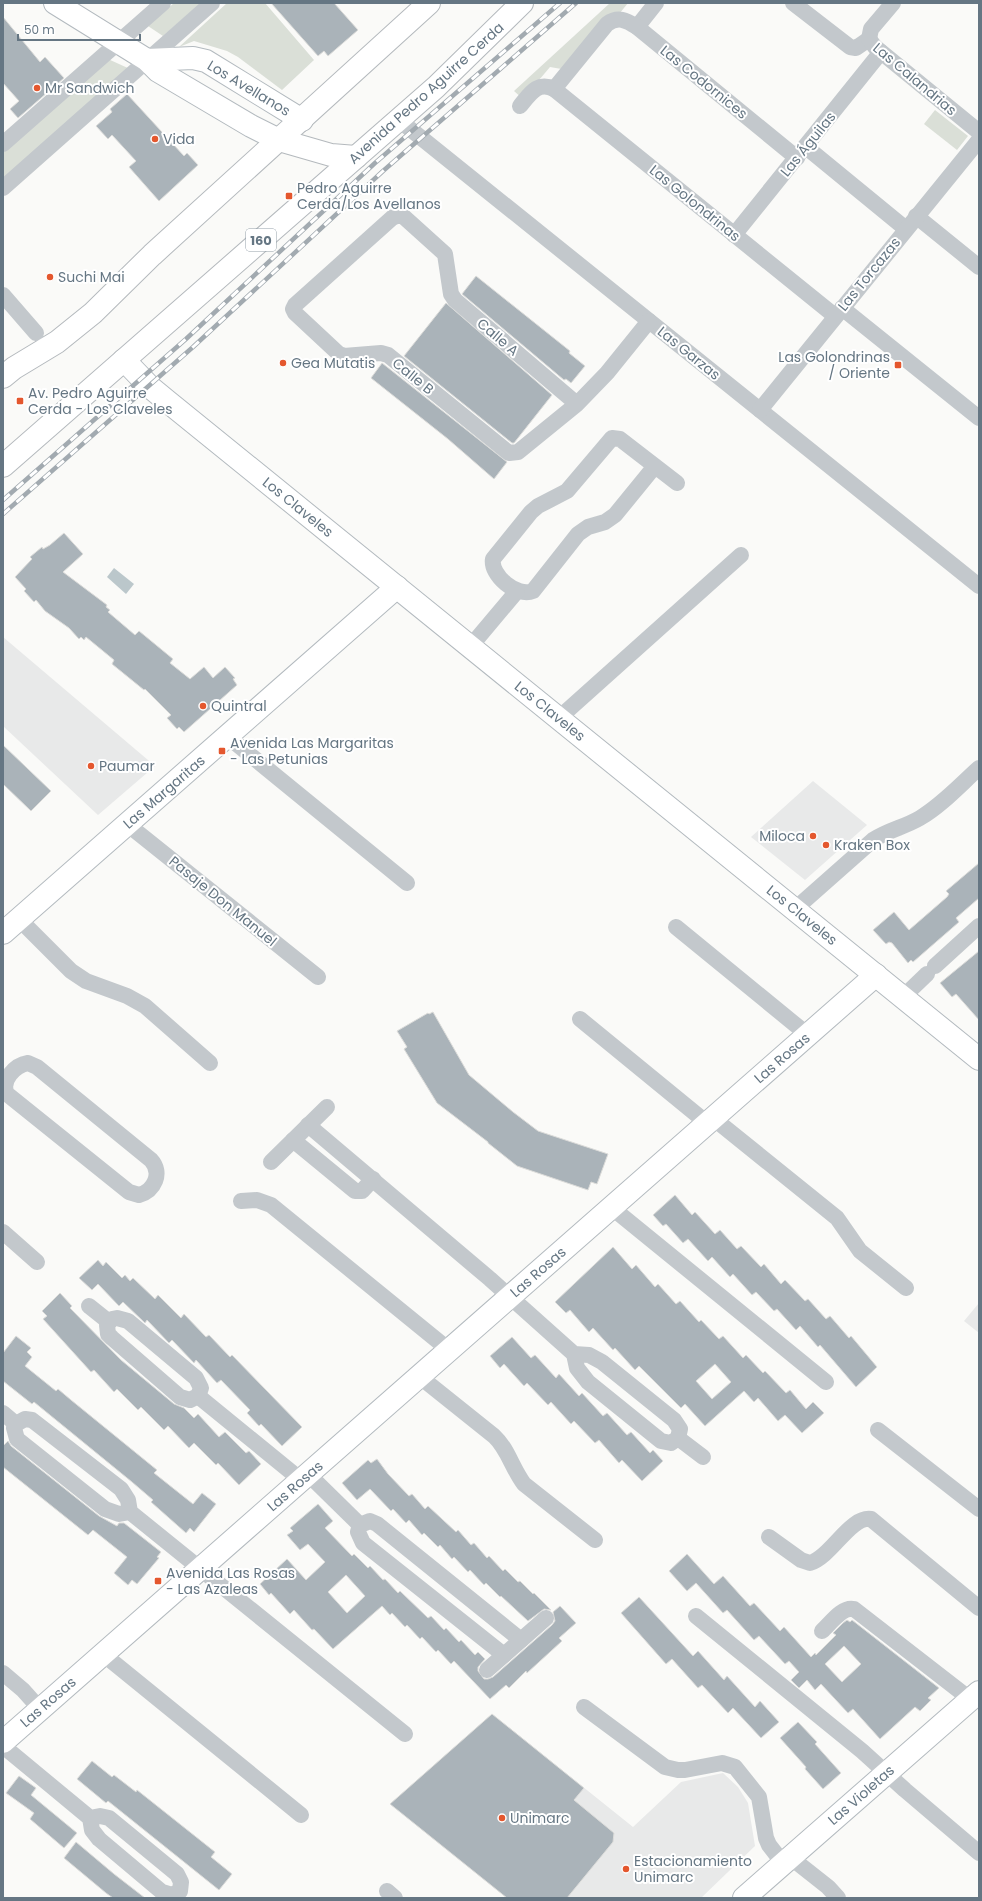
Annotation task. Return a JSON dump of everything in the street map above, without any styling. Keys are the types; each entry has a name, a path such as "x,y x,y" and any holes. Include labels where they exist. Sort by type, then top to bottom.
{"main road":[{"path":"55,3 147,60 158,71 251,126 280,140 326,153 356,157"},
{"path":"3,377 14,368 57,342 82,323 152,255 429,3"},
{"name":"Avenida Pedro Aguirre Cerda","path":"3,466 436,87 522,3"},
{"name":"Los Avellanos","path":"147,60 193,58 206,61 302,120"},
{"name":"Los Claveles","path":"124,360 150,387 167,401 979,1059"},
{"name":"Las Margaritas","path":"11,926 397,587"},
{"name":"Las Rosas","path":"3,1742 876,975"},
{"name":"Las Violetas","path":"744,1898 975,1696"}],"street":[{"path":"3,144 163,3"},
{"path":"3,188 212,3"},
{"path":"636,27 656,3"},
{"name":"Las Calandrias","path":"793,3 850,47 856,48 869,39 871,44 979,132"},
{"path":"869,39 871,29 893,3"},
{"name":"Las Codornices","path":"554,89 607,24 613,20 624,20 636,27 906,229"},
{"name":"Las Águilas","path":"734,235 881,52"},
{"path":"520,106 538,87 544,85 554,89"},
{"name":"Las Golondrinas","path":"554,89 734,235 979,418"},
{"name":"Las Garzas","path":"399,120 979,586"},
{"name":"Las Torcazas","path":"760,410 979,140"},
{"name":"Calle A","path":"295,305 392,218 398,215 404,217 444,254 451,294 455,300 577,404"},
{"path":"916,216 979,267"},
{"path":"3,295 36,333"},
{"name":"Calle B","path":"295,305 293,309 295,313 334,351 344,356 380,353 388,355 509,453 513,454 518,452 577,404"},
{"path":"577,404 607,373 649,321"},
{"path":"655,466 615,515 605,522 588,527 578,534 532,591 524,593 516,591 494,572 492,564 493,559 531,512 538,506 567,491 612,438 620,438 677,483"},
{"path":"559,718 741,555"},
{"path":"470,646 516,591"},
{"path":"227,736 407,883"},
{"path":"795,910 873,840 884,833 910,823 930,811 979,768"},
{"name":"Pasaje Don Manuel","path":"127,824 318,977"},
{"path":"11,926 86,981 127,996 145,1006 210,1063"},
{"path":"902,997 979,926"},
{"path":"676,927 808,1035"},
{"path":"580,1019 837,1218 860,1251 906,1288"},
{"path":"24,1064 33,1064 151,1160 157,1168 156,1179 143,1194 133,1195 128,1192 7,1094 4,1087 4,1077 24,1064"},
{"path":"271,1162 327,1107"},
{"path":"308,1125 510,1297 574,1354 578,1368 588,1382 657,1438 666,1443 671,1443 678,1438 680,1429 674,1420 596,1358 589,1355 574,1354"},
{"path":"293,1140 355,1191 362,1191 373,1180"},
{"path":"241,1201 257,1200 271,1205 450,1350"},
{"path":"611,1208 826,1382"},
{"path":"3,1232 37,1262"},
{"path":"89,1306 108,1322"},
{"path":"117,1318 128,1321 196,1378 201,1388 198,1396 190,1400 180,1397 112,1338 107,1330 108,1322 117,1318"},
{"path":"419,1376 494,1436 504,1448 524,1484 595,1540"},
{"path":"198,1396 304,1477 360,1525"},
{"path":"3,1413 16,1424"},
{"path":"130,1512 119,1514 105,1509 17,1438 14,1434 16,1424 25,1419 36,1423 121,1489 128,1500 130,1512 405,1734"},
{"path":"878,1430 979,1510"},
{"path":"678,1438 703,1457"},
{"path":"769,1537 801,1560 810,1563 821,1558 858,1522 866,1518 872,1519 979,1608"},
{"path":"360,1525 370,1521 377,1524 521,1640"},
{"path":"360,1525 358,1532 363,1543 504,1655"},
{"path":"822,1631 844,1610 854,1609 975,1696"},
{"path":"696,1616 862,1751 979,1853"},
{"path":"487,1670 546,1618"},
{"path":"103,1654 301,1815"},
{"path":"3,1673 23,1690 40,1709"},
{"path":"584,1707 665,1767 686,1770 722,1763 735,1767 756,1791 761,1802 766,1838 769,1845 787,1860 828,1887 838,1898"},
{"path":"3,1746 90,1818 92,1830 99,1839 162,1892 172,1895 184,1894 177,1874 113,1821 100,1816 90,1818"}],"shaded area":[{"path":"174,3 201,3 163,36 148,26"},
{"path":"227,3 265,3 314,60 282,90 238,57 227,51 194,41 179,47"},
{"path":"610,3 628,3 573,71 550,67 523,99 514,91"},
{"path":"108,59 130,69 3,179 3,152"},
{"path":"935,110 968,136 957,150 924,124"},
{"path":"114,568 134,584 126,594 107,577"},
{"path":"3,637 155,766 98,815 3,726"},
{"path":"813,781 867,825 805,880 751,837"},
{"path":"979,1303 979,1333 964,1321"},
{"name":"Unimarc","path":"492,1714 633,1827 681,1782 723,1773 738,1787 748,1803 755,1846 701,1898 507,1898 390,1804"}],"building":[{"path":"271,3 334,3 358,30 328,56 324,51 318,56"},
{"path":"3,17 40,62 45,57 64,78 18,118 10,109 19,101 3,83"},
{"path":"127,94 184,156 187,153 198,165 159,201 129,167 136,161 112,135 108,139 96,126 112,112 110,109"},
{"path":"476,276 570,351 569,353 585,366 571,383 566,379 564,380 462,294"},
{"path":"446,303 552,395 514,443 512,443 404,356"},
{"path":"382,363 507,462 494,479 448,439 371,378"},
{"path":"64,533 83,554 63,572 107,605 106,607 110,610 108,612 135,635 139,631 173,659 170,663 190,679 204,667 213,678 225,667 235,678 233,679 237,685 184,732 179,727 177,729 167,718 171,715 145,689 144,690 112,664 114,660 86,637 84,640 81,637 79,639 69,628 45,611 36,600 34,602 24,591 26,589 15,577 32,559 30,557 42,547 43,549 50,545"},
{"path":"3,745 51,791 31,811 3,784"},
{"path":"979,863 979,898 956,918 959,922 913,962 911,960 908,963 892,943 889,942 886,944 873,930 894,912 909,930 947,897 949,894 946,891"},
{"path":"979,951 979,1020 956,994 952,997 940,983"},
{"path":"433,1012 469,1075 513,1112 538,1131 608,1154 597,1184 591,1182 588,1190 517,1166 437,1103 404,1049 407,1047 397,1031 428,1013"},
{"path":"675,1195 692,1215 695,1212 715,1234 720,1230 737,1249 741,1246 761,1267 764,1264 781,1284 785,1280 805,1301 808,1299 826,1319 830,1316 849,1338 851,1336 877,1367 856,1387 820,1345 818,1347 800,1326 796,1330 777,1309 774,1311 756,1292 752,1295 733,1274 730,1277 712,1257 708,1261 688,1239 683,1243 666,1224 663,1226 653,1215"},
{"path":"613,1247 632,1269 636,1265 655,1287 658,1284 676,1304 680,1301 699,1322 701,1320 719,1339 723,1336 743,1358 746,1355 763,1373 765,1371 786,1393 790,1390 806,1409 813,1402 824,1413 802,1433 785,1415 778,1421 758,1398 754,1402 744,1391 705,1426 685,1404 681,1408 639,1366 635,1370 615,1348 613,1350 593,1328 589,1332 570,1310 566,1313 555,1302","holes":["715,1364 731,1382 712,1399 696,1381"]},
{"path":"98,1260 103,1266 106,1262 122,1278 125,1275 130,1281 133,1278 155,1299 158,1295 181,1318 184,1314 206,1337 209,1335 230,1357 232,1355 302,1427 282,1446 261,1424 259,1426 247,1413 250,1410 221,1380 217,1383 196,1360 194,1363 172,1340 169,1343 147,1320 145,1323 123,1302 119,1306 98,1284 92,1290 79,1278"},
{"path":"60,1293 72,1306 70,1308 121,1360 174,1404 184,1408 194,1418 198,1414 219,1437 225,1432 246,1453 249,1451 261,1464 239,1485 218,1463 216,1465 194,1443 189,1448 168,1426 164,1430 141,1407 138,1410 117,1389 114,1392 94,1370 91,1372 43,1319 47,1316 42,1311"},
{"path":"16,1336 31,1348 27,1352 32,1357 25,1366 56,1391 58,1389 157,1470 154,1473 193,1504 202,1493 216,1504 194,1532 190,1528 186,1533 151,1502 153,1500 132,1482 34,1402 32,1404 3,1381 3,1353"},
{"path":"512,1337 531,1358 535,1355 556,1378 559,1374 579,1396 582,1393 603,1416 607,1413 627,1435 631,1432 650,1453 653,1450 663,1461 642,1481 622,1460 619,1463 599,1440 595,1443 574,1421 571,1424 551,1402 548,1405 527,1383 524,1386 504,1364 500,1368 490,1356"},
{"path":"8,1441 11,1446 99,1516 117,1526 119,1523 124,1523 161,1552 157,1557 159,1558 137,1584 132,1580 128,1585 114,1573 127,1557 93,1530 88,1535 3,1467 3,1446"},
{"path":"377,1459 388,1474 409,1496 412,1494 425,1509 428,1506 456,1532 458,1530 471,1545 474,1543 487,1558 489,1556 503,1571 505,1569 518,1582 520,1581 551,1610 544,1609 528,1621 486,1583 484,1585 470,1570 468,1572 454,1557 452,1559 440,1545 438,1547 424,1533 422,1535 409,1520 406,1523 393,1509 391,1511 370,1489 357,1500 342,1483 368,1460 371,1463"},
{"path":"318,1504 333,1521 325,1528 352,1556 354,1554 368,1568 370,1566 383,1580 385,1579 398,1593 400,1591 428,1618 431,1616 444,1630 446,1628 459,1642 461,1640 475,1655 478,1652 485,1659 478,1667 478,1671 484,1679 493,1677 552,1625 555,1621 553,1612 560,1606 576,1623 559,1638 562,1641 527,1673 526,1671 509,1688 506,1685 490,1699 454,1661 451,1664 438,1650 436,1652 422,1637 420,1639 407,1625 405,1627 392,1613 390,1615 382,1606 333,1649 314,1629 312,1630 294,1610 290,1614 271,1593 269,1595 260,1584 287,1559 306,1580 325,1562 308,1544 300,1550 287,1535 293,1531 290,1528","holes":["346,1575 365,1596 347,1613 328,1592"]},
{"path":"687,1554 714,1584 723,1576 750,1606 754,1603 780,1631 784,1627 811,1657 815,1653 816,1655 836,1635 833,1633 843,1623 847,1620 850,1622 852,1620 939,1688 928,1698 931,1700 920,1711 915,1707 880,1739 853,1709 848,1713 821,1684 815,1690 807,1680 799,1688 791,1680 799,1672 789,1661 785,1664 759,1636 754,1640 727,1610 723,1613 696,1583 687,1591 669,1571","holes":["844,1646 861,1664 842,1682 825,1664"]},
{"path":"639,1597 693,1656 698,1651 724,1680 727,1676 755,1707 760,1701 779,1722 761,1738 733,1708 728,1713 702,1685 698,1688 672,1659 666,1664 621,1613"},
{"name":"Unimarc","path":"492,1714 584,1788 574,1800 614,1833 613,1842 567,1898 507,1898 390,1804"},
{"path":"798,1722 817,1742 815,1744 841,1773 823,1789 780,1738"},
{"path":"92,1761 112,1777 114,1775 136,1792 137,1790 215,1852 211,1857 232,1874 219,1890 108,1801 106,1803 77,1779"},
{"path":"19,1776 36,1788 31,1795 77,1833 64,1848 30,1819 34,1813 6,1793"},
{"path":"76,1842 145,1898 113,1898 106,1893 64,1858"}],"railway":[{"path":"3,500 186,339 375,163 560,3"},
{"path":"3,514 193,347 383,171 576,3"}],"place":[{"name":"Mr Sandwich","path":"37,88"},
{"name":"Vida","path":"155,139"},
{"name":"Pedro Aguirre Cerda/Los Avellanos","path":"289,196"},
{"name":"Suchi Mai","path":"50,277"},
{"name":"Gea Mutatis","path":"283,363"},
{"name":"Las Golondrinas / Oriente","path":"898,365"},
{"name":"Av. Pedro Aguirre Cerda - Los Claveles","path":"20,401"},
{"name":"Quintral","path":"203,706"},
{"name":"Avenida Las Margaritas - Las Petunias","path":"222,751"},
{"name":"Paumar","path":"91,766"},
{"name":"Miloca","path":"813,836"},
{"name":"Kraken Box","path":"826,845"},
{"name":"Avenida Las Rosas - Las Azaleas","path":"158,1581"},
{"name":"Unimarc","path":"502,1818"},
{"name":"Estacionamiento Unimarc","path":"626,1869"}]}
